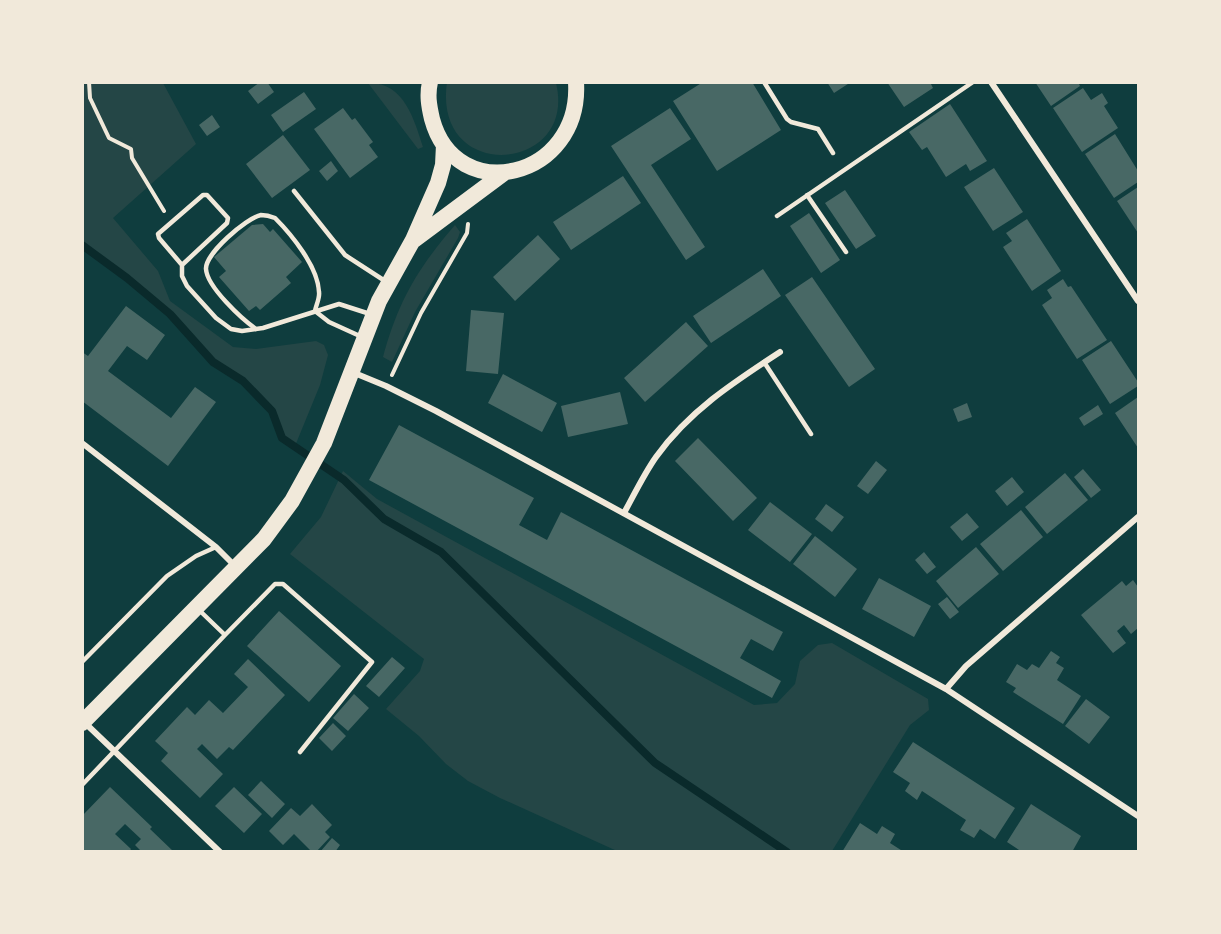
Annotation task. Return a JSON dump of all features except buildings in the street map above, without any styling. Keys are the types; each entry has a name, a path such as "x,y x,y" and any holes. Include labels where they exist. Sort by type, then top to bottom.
{"highway":[{"path":"430,82 429,109 435,129 444,145 469,165 484,171 504,173 523,169 543,159 558,144 575,112 576,82"},
{"path":"83,722 197,609 280,519 324,443 373,315 388,282 413,240 438,183 443,165 444,145"},
{"path":"413,240 504,173"}],"street":[{"path":"991,82 1138,301"},
{"path":"624,513 655,459 688,419 711,399 780,352"},
{"path":"351,371 386,386 624,513 946,689 1138,816"},
{"path":"82,443 216,547 237,567"},
{"path":"946,689 966,666 1138,517"},
{"path":"83,722 220,852"}],"lane":[{"path":"764,82 788,119 791,122 818,129 833,153"},
{"path":"777,216 973,82"},
{"path":"294,191 345,255 388,282"},
{"path":"182,265 227,223 228,218 207,195 203,195 158,234 182,265 182,276 187,286 223,325 242,331 256,329 339,304 373,315"},
{"path":"807,195 846,252"},
{"path":"256,329 243,320 213,285 206,271 209,257 214,251 255,217 268,215 274,218 305,253 319,292 315,311"},
{"path":"315,311 329,322 364,338"},
{"path":"764,362 811,434"},
{"path":"82,662 167,576 196,556 216,547"},
{"path":"82,785 275,584 283,584 372,662 300,752"},
{"path":"197,609 225,635"}],"path":[{"path":"89,82 90,98 110,138 131,149 132,158 171,224"},
{"path":"386,386 421,313 467,233 469,227 462,204"}],"shaded area":[{"path":"447,82 556,83 557,113 546,135 527,149 504,155 481,151 461,138 448,115"},
{"path":"82,83 163,83 196,144 113,218 158,271 170,301 233,347 256,349 316,341 324,345 328,355 320,385 295,446 282,436 275,411 244,380 214,361 171,314 83,243"},
{"path":"368,83 380,84 399,95 411,114 423,147 418,149"},
{"path":"455,225 460,232 458,238 415,312 392,362 383,357 402,303 419,272"},
{"path":"343,471 377,499 754,705 777,703 795,684 800,661 818,645 832,643 928,699 929,710 910,725 832,851 617,851 468,781 386,709 420,671 424,659 290,554 321,517"}],"waterway":[{"path":"82,245 170,314 213,362 243,381 272,411 282,438 344,480 384,519 441,552 655,763 787,852"}]}
